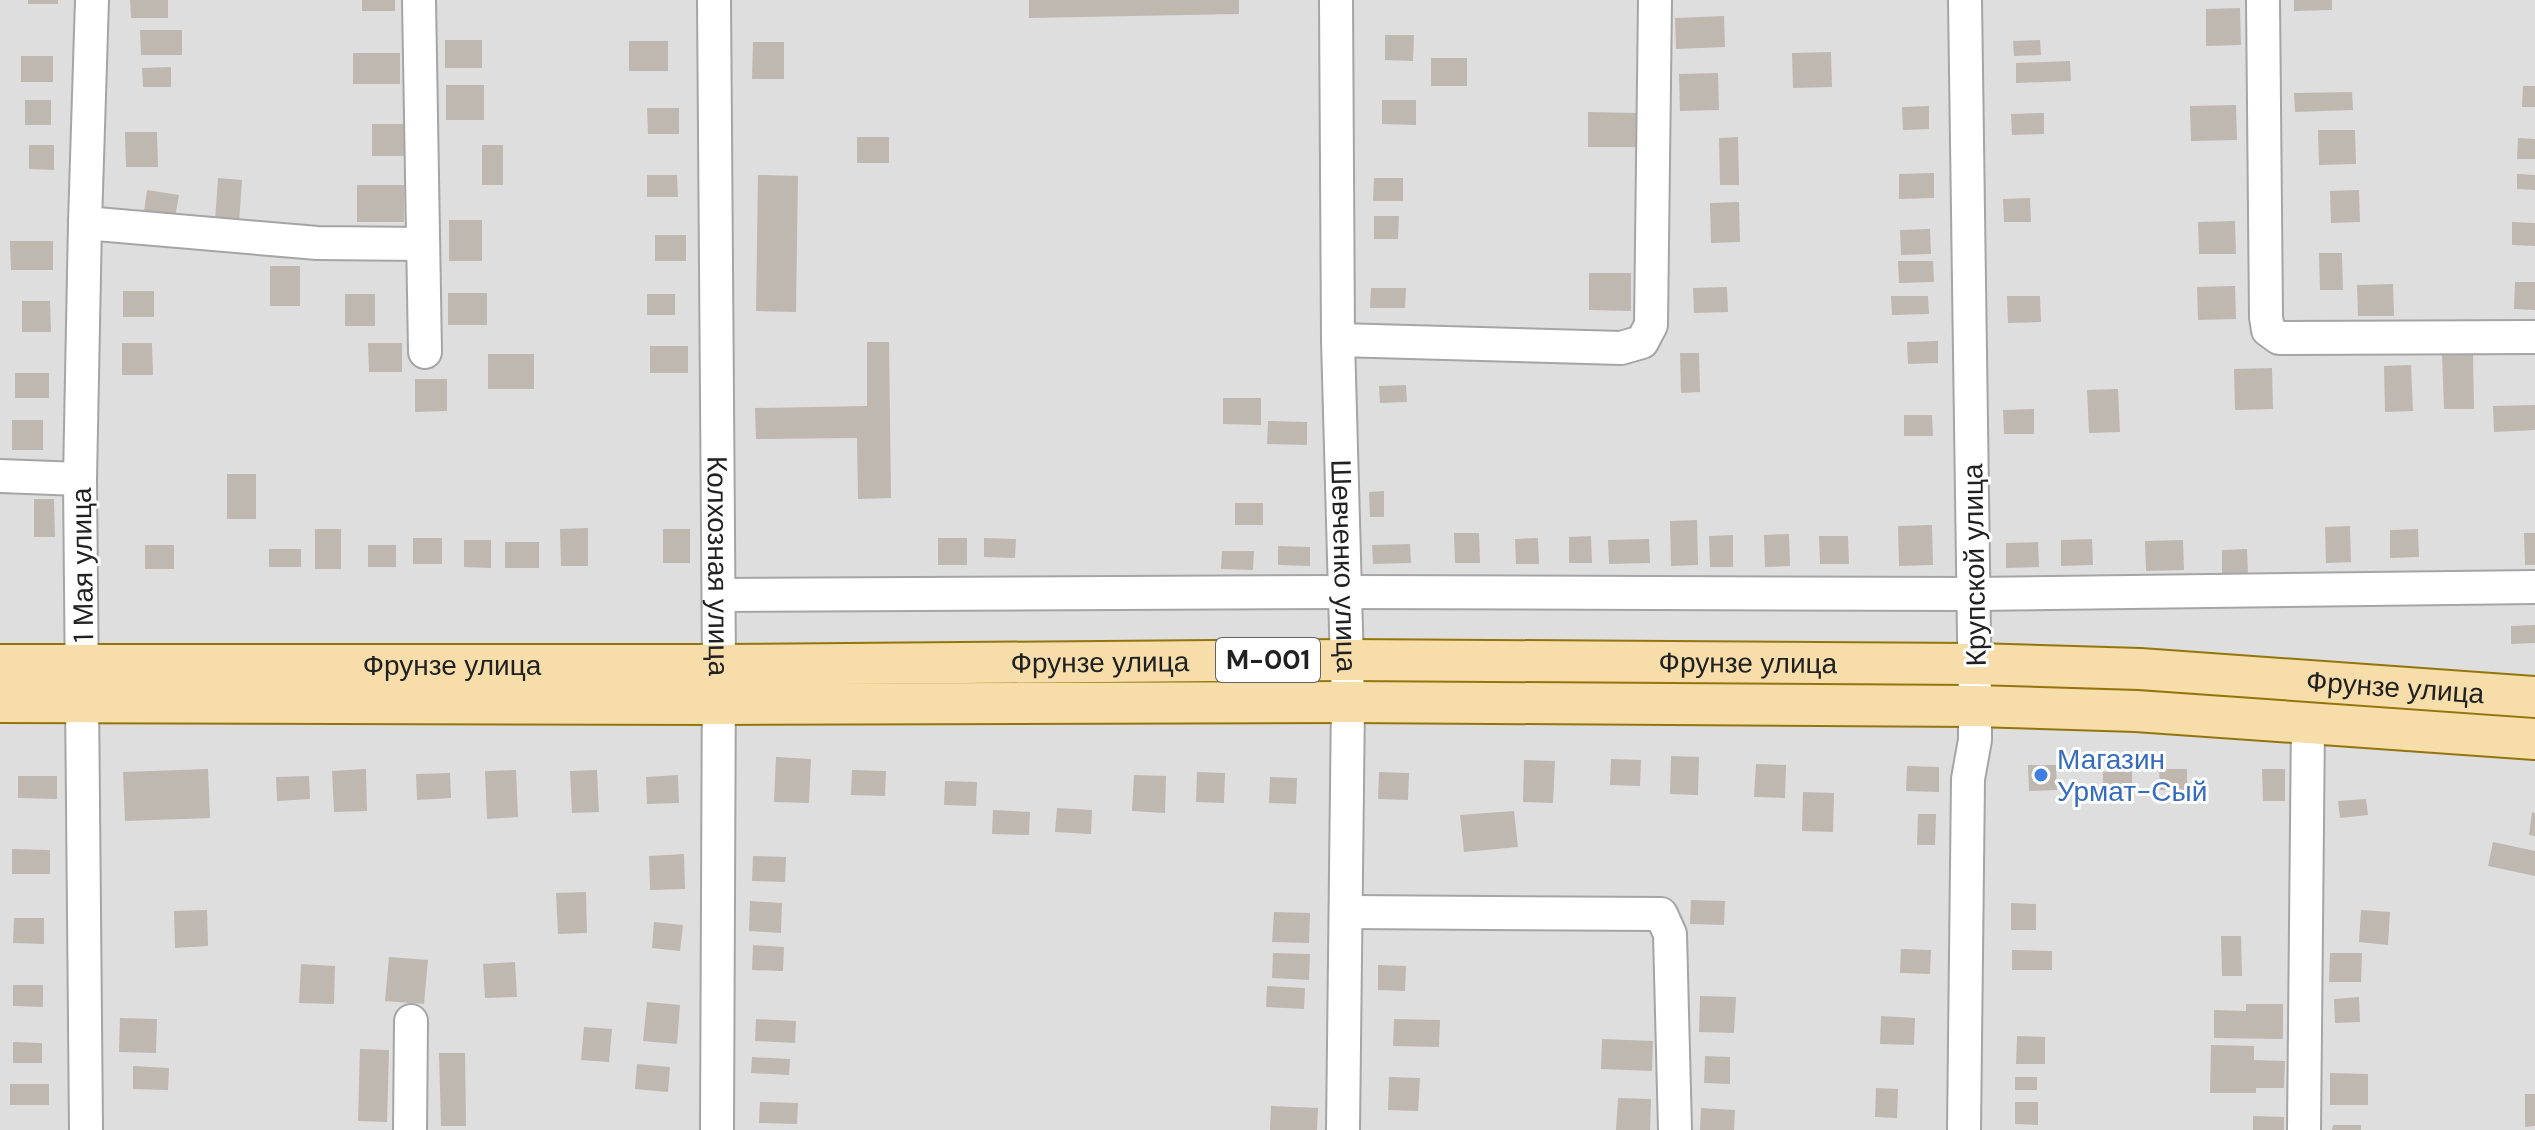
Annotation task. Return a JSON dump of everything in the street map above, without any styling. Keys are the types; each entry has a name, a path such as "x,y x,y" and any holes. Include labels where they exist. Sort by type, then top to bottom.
{"main road":[{"name":"Фрунзе улица","path":"0,702 84,684 719,665 1348,660 1975,664 2140,669 2535,697"},
{"name":"Фрунзе улица","path":"0,665 84,684 719,704 1348,702 1975,706 2136,711 2535,739"}],"street":[{"name":"1 Мая улица","path":"86,1130 80,479 92,0"},
{"path":"419,0 425,352"},
{"name":"Колхозная улица","path":"714,0 719,595 717,1130"},
{"name":"Шевченко улица","path":"1336,0 1338,340 1348,660 1343,1130"},
{"path":"1338,340 1621,348 1642,342 1651,325 1655,0"},
{"name":"Крупской улица","path":"1964,1130 1968,779 1975,740 1965,0"},
{"path":"2263,0 2268,330 2279,338 2535,337"},
{"path":"85,223 317,243 423,244"},
{"path":"0,476 80,479"},
{"path":"719,595 1345,592 1974,594 2535,587"},
{"path":"2304,1130 2308,722"},
{"path":"1347,912 1661,914 1670,934 1675,1130"},
{"path":"410,1130 411,1021"}],"shaded area":[{"path":"0,0 2535,0 2535,1130 0,1130"}],"building":[{"path":"28,0 58,0 58,4 28,4"},
{"path":"130,0 168,0 168,18 131,18"},
{"path":"362,0 395,0 395,11 362,11"},
{"path":"1029,0 1239,0 1239,14 1029,18"},
{"path":"2294,0 2332,0 2332,10 2294,11"},
{"path":"2240,8 2241,45 2206,46 2206,9"},
{"path":"1724,16 1725,47 1676,49 1675,18"},
{"path":"140,30 182,30 182,55 141,55"},
{"path":"1385,35 1414,35 1413,61 1385,60"},
{"path":"445,40 482,40 482,68 445,68"},
{"path":"2040,40 2041,55 2014,56 2013,41"},
{"path":"629,41 668,41 668,71 629,71"},
{"path":"753,42 784,42 784,79 752,79"},
{"path":"1831,52 1832,87 1793,88 1792,53"},
{"path":"353,53 400,53 400,84 353,84"},
{"path":"21,56 53,56 53,82 21,82"},
{"path":"1431,58 1467,58 1467,86 1431,86"},
{"path":"2070,61 2071,81 2016,83 2016,63"},
{"path":"171,67 171,87 143,87 142,68"},
{"path":"1718,73 1719,110 1680,111 1679,74"},
{"path":"446,85 484,85 484,120 446,120"},
{"path":"2523,86 2535,86 2535,107 2522,107"},
{"path":"2352,92 2353,110 2295,112 2294,93"},
{"path":"25,100 51,100 51,125 25,125"},
{"path":"1382,100 1416,100 1416,125 1382,124"},
{"path":"2236,105 2237,140 2191,141 2190,106"},
{"path":"1929,106 1929,129 1903,130 1902,107"},
{"path":"647,108 679,108 679,134 648,134"},
{"path":"1588,112 1637,113 1637,147 1588,147"},
{"path":"2044,113 2044,134 2012,135 2011,114"},
{"path":"372,124 408,124 408,156 372,156"},
{"path":"2318,130 2355,130 2356,164 2319,165"},
{"path":"125,132 157,132 158,167 126,167"},
{"path":"857,137 889,137 889,163 857,163"},
{"path":"1738,137 1739,185 1720,185 1719,138"},
{"path":"2518,138 2535,139 2535,159 2517,159"},
{"path":"29,145 54,145 54,170 29,169"},
{"path":"482,145 503,145 503,185 482,185"},
{"path":"1934,173 1934,198 1899,199 1899,174"},
{"path":"2517,174 2535,175 2535,190 2517,189"},
{"path":"647,175 677,175 678,197 647,197"},
{"path":"758,175 798,176 796,312 756,311"},
{"path":"218,178 242,180 239,223 215,221"},
{"path":"1374,178 1403,178 1403,201 1373,201"},
{"path":"357,185 404,185 404,222 357,222"},
{"path":"147,190 179,195 175,217 144,212"},
{"path":"2359,190 2360,222 2331,223 2330,191"},
{"path":"2030,198 2031,222 2004,222 2003,199"},
{"path":"1739,202 1740,242 1711,243 1710,203"},
{"path":"1374,216 1399,216 1398,239 1374,239"},
{"path":"449,220 482,220 482,261 449,261"},
{"path":"2235,221 2236,254 2199,254 2198,222"},
{"path":"2512,222 2535,223 2535,246 2512,245"},
{"path":"1930,229 1931,254 1901,255 1900,230"},
{"path":"655,235 686,235 686,261 655,261"},
{"path":"10,241 53,241 53,270 11,270"},
{"path":"2319,253 2342,253 2343,290 2320,290"},
{"path":"1898,261 1933,261 1934,282 1899,283"},
{"path":"270,266 300,266 300,306 270,306"},
{"path":"1589,273 1631,273 1631,311 1589,310"},
{"path":"2515,282 2535,282 2535,310 2514,309"},
{"path":"2393,284 2394,316 2358,316 2357,285"},
{"path":"2235,286 2236,319 2198,320 2197,287"},
{"path":"1727,287 1728,312 1694,313 1693,288"},
{"path":"1371,288 1406,288 1405,308 1370,308"},
{"path":"123,291 154,291 154,317 123,317"},
{"path":"448,293 487,293 487,325 448,325"},
{"path":"345,294 375,294 375,326 345,326"},
{"path":"647,294 675,294 675,315 647,315"},
{"path":"1891,296 1928,296 1929,314 1892,315"},
{"path":"2007,296 2040,296 2041,322 2008,323"},
{"path":"22,301 50,301 51,332 22,332"},
{"path":"1938,341 1938,363 1908,364 1907,342"},
{"path":"867,342 889,342 891,498 858,499 857,438 756,439 755,408 867,406"},
{"path":"122,343 152,343 153,375 122,375"},
{"path":"368,343 402,343 402,372 369,372"},
{"path":"650,346 688,346 688,373 650,373"},
{"path":"1680,353 1699,353 1700,392 1681,393"},
{"path":"2473,353 2474,409 2444,409 2442,354"},
{"path":"488,354 534,354 534,389 488,389"},
{"path":"2411,365 2413,411 2385,412 2384,366"},
{"path":"2272,368 2273,409 2235,410 2234,369"},
{"path":"15,373 49,373 49,398 15,398"},
{"path":"415,379 447,379 447,411 415,412"},
{"path":"1406,385 1407,402 1380,403 1379,386"},
{"path":"2118,389 2120,432 2089,433 2087,390"},
{"path":"1223,398 1261,398 1261,425 1223,424"},
{"path":"2535,405 2535,430 2494,432 2493,406"},
{"path":"2034,409 2034,434 2004,434 2003,410"},
{"path":"1904,415 1932,415 1933,436 1904,436"},
{"path":"12,420 43,420 43,450 12,450"},
{"path":"1268,421 1307,422 1307,445 1267,444"},
{"path":"227,474 256,474 256,519 227,519"},
{"path":"1384,491 1384,517 1370,517 1369,492"},
{"path":"34,499 54,499 55,537 34,537"},
{"path":"1235,503 1263,503 1263,525 1235,525"},
{"path":"1697,520 1698,565 1671,566 1670,521"},
{"path":"1932,525 1933,565 1899,566 1898,526"},
{"path":"2350,526 2351,562 2326,563 2325,527"},
{"path":"588,528 588,566 561,566 560,529"},
{"path":"315,529 341,529 341,569 315,569"},
{"path":"663,529 690,529 690,563 663,563"},
{"path":"2418,529 2419,557 2390,558 2390,530"},
{"path":"1454,533 1479,533 1480,563 1455,563"},
{"path":"2524,533 2535,533 2535,565 2525,565"},
{"path":"1789,534 1790,566 1765,567 1764,535"},
{"path":"1733,535 1733,567 1710,567 1709,536"},
{"path":"1591,536 1592,563 1569,563 1569,537"},
{"path":"1819,536 1848,536 1849,564 1820,564"},
{"path":"413,538 442,538 442,564 413,564"},
{"path":"938,538 967,538 967,565 938,565"},
{"path":"984,538 1016,539 1015,558 984,557"},
{"path":"1538,538 1539,564 1516,564 1515,539"},
{"path":"1649,539 1650,563 1609,564 1608,540"},
{"path":"2092,539 2093,565 2061,566 2061,540"},
{"path":"464,540 491,540 491,568 464,567"},
{"path":"2183,540 2184,570 2146,571 2145,541"},
{"path":"505,542 539,542 539,568 505,568"},
{"path":"2038,542 2039,567 2006,568 2006,543"},
{"path":"1410,544 1411,563 1373,564 1372,545"},
{"path":"145,545 174,545 174,569 145,569"},
{"path":"368,545 396,545 396,567 368,567"},
{"path":"1278,546 1310,547 1310,566 1278,565"},
{"path":"269,549 301,549 301,567 269,567"},
{"path":"2247,549 2248,573 2222,574 2222,550"},
{"path":"1222,551 1254,551 1253,570 1221,569"},
{"path":"2535,625 2535,643 2511,644 2511,626"},
{"path":"1671,756 1699,757 1698,795 1670,794"},
{"path":"776,757 811,759 809,803 774,802"},
{"path":"1611,759 1641,760 1640,786 1610,785"},
{"path":"1524,760 1555,761 1553,803 1523,802"},
{"path":"1756,764 1786,765 1785,798 1754,797"},
{"path":"2028,765 2056,765 2057,790 2029,791"},
{"path":"1907,766 1939,767 1939,792 1906,791"},
{"path":"208,769 210,818 125,821 123,772"},
{"path":"366,769 367,811 334,812 332,771"},
{"path":"2159,769 2187,769 2187,790 2160,790"},
{"path":"2262,769 2285,769 2285,801 2263,801"},
{"path":"516,770 518,817 487,819 485,771"},
{"path":"597,770 599,812 572,813 570,771"},
{"path":"852,770 886,771 885,796 851,795"},
{"path":"2132,771 2132,794 2103,794 2103,772"},
{"path":"1197,772 1225,773 1224,803 1196,802"},
{"path":"1379,772 1409,773 1408,800 1378,799"},
{"path":"450,773 451,798 417,800 416,774"},
{"path":"678,775 679,803 647,804 646,777"},
{"path":"1134,775 1166,776 1165,813 1132,811"},
{"path":"18,776 57,776 57,799 18,798"},
{"path":"309,776 310,799 277,801 276,777"},
{"path":"1270,777 1297,778 1296,804 1269,803"},
{"path":"945,781 977,782 976,806 944,805"},
{"path":"1803,792 1834,793 1833,832 1802,831"},
{"path":"2366,799 2368,815 2340,818 2338,801"},
{"path":"1057,808 1092,810 1091,834 1055,832"},
{"path":"993,810 1030,812 1029,835 992,834"},
{"path":"1514,811 1518,847 1464,852 1460,815"},
{"path":"2532,812 2535,813 2535,836 2529,835"},
{"path":"1918,814 1936,814 1935,845 1917,845"},
{"path":"2493,842 2535,851 2535,876 2488,866"},
{"path":"12,849 50,850 50,874 12,874"},
{"path":"684,854 685,889 650,890 649,856"},
{"path":"753,856 786,857 785,882 752,881"},
{"path":"586,892 587,933 558,934 556,893"},
{"path":"1691,900 1725,901 1724,925 1690,924"},
{"path":"750,901 782,903 781,933 749,931"},
{"path":"2011,903 2036,904 2036,930 2011,930"},
{"path":"207,910 208,946 175,948 174,911"},
{"path":"2361,910 2390,912 2388,945 2359,942"},
{"path":"1274,912 1310,913 1309,943 1272,942"},
{"path":"14,918 44,918 44,944 13,943"},
{"path":"654,922 683,925 680,951 652,948"},
{"path":"2221,936 2241,936 2242,976 2222,976"},
{"path":"753,945 784,947 783,971 752,970"},
{"path":"1901,949 1931,950 1930,974 1900,973"},
{"path":"2012,950 2052,951 2052,970 2012,970"},
{"path":"1273,953 1310,954 1309,980 1272,978"},
{"path":"2330,953 2362,953 2361,982 2329,982"},
{"path":"389,957 428,960 424,1004 385,1001"},
{"path":"515,962 517,997 485,998 483,964"},
{"path":"301,964 335,966 334,1004 299,1003"},
{"path":"1378,965 1406,966 1405,991 1378,990"},
{"path":"13,985 43,985 43,1007 13,1006"},
{"path":"1267,986 1305,988 1304,1009 1266,1007"},
{"path":"1700,996 1736,997 1734,1033 1699,1032"},
{"path":"2359,997 2360,1022 2335,1023 2334,999"},
{"path":"647,1002 680,1005 677,1044 643,1041"},
{"path":"2246,1004 2283,1004 2283,1039 2214,1038 2214,1010 2246,1011"},
{"path":"1881,1016 1915,1018 1914,1045 1880,1044"},
{"path":"120,1018 157,1019 156,1053 119,1052"},
{"path":"756,1019 796,1021 795,1043 755,1041"},
{"path":"1394,1019 1440,1020 1439,1047 1393,1046"},
{"path":"584,1027 612,1029 609,1062 581,1060"},
{"path":"2017,1036 2045,1037 2045,1064 2016,1064"},
{"path":"1602,1039 1653,1041 1652,1071 1601,1069"},
{"path":"13,1042 42,1043 42,1063 13,1063"},
{"path":"2211,1045 2254,1046 2254,1060 2285,1061 2284,1088 2256,1088 2256,1093 2210,1093"},
{"path":"360,1049 389,1050 387,1122 358,1121"},
{"path":"439,1053 465,1053 466,1126 441,1126"},
{"path":"1705,1056 1730,1057 1730,1084 1704,1083"},
{"path":"752,1057 790,1059 789,1075 751,1073"},
{"path":"637,1064 670,1067 668,1092 635,1089"},
{"path":"133,1066 169,1068 168,1090 133,1089"},
{"path":"2330,1073 2368,1074 2368,1105 2330,1105"},
{"path":"1389,1077 1420,1078 1418,1111 1388,1110"},
{"path":"2015,1077 2037,1077 2037,1090 2015,1090"},
{"path":"10,1084 49,1084 49,1105 10,1105"},
{"path":"1876,1088 1898,1089 1897,1118 1875,1117"},
{"path":"2525,1094 2535,1094 2535,1126 2525,1127"},
{"path":"1618,1098 1651,1099 1650,1130 1616,1130"},
{"path":"760,1102 798,1103 797,1124 759,1123"},
{"path":"2015,1102 2038,1102 2038,1125 2015,1124"},
{"path":"1271,1106 1318,1108 1317,1130 1270,1130"},
{"path":"1701,1108 1735,1110 1734,1130 1700,1130"},
{"path":"2253,1116 2284,1117 2284,1130 2253,1130"},
{"path":"2333,1125 2361,1125 2361,1130 2332,1130"}],"place":[{"name":"Магазин Урмат-Сый","path":"2041,775"}]}
